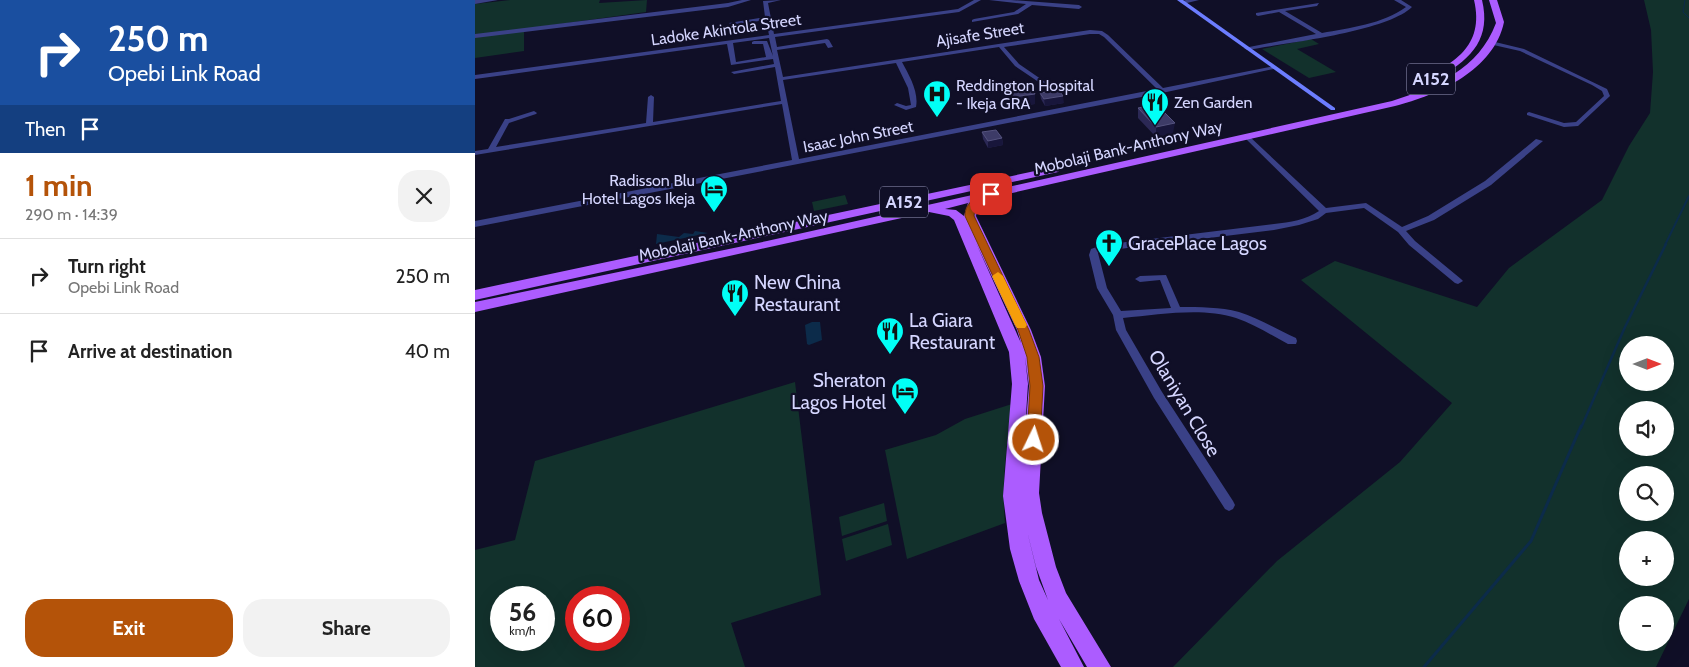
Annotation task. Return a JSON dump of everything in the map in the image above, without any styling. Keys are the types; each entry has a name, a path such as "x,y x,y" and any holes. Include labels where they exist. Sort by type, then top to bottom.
{"main road":[{"name":"Mobolaji Bank-Anthony Way","path":"475,306 1374,100 1426,81 1465,55 1481,33 1483,18 1478,0"},
{"name":"Mobolaji Bank-Anthony Way","path":"767,239 918,210 1410,99 1443,84 1467,70 1480,58 1491,43 1500,22 1493,0"},
{"path":"991,194 975,202 970,208 969,216 1024,330 1033,357 1037,386 1030,492 1032,514 1046,567 1058,599 1100,667"},
{"path":"918,210 952,213 959,218 1017,352 1020,384 1012,496 1015,521 1020,549 1029,580 1042,611 1068,659"},
{"name":"Mobolaji Bank-Anthony Way","path":"475,295 726,248"}],"street":[{"path":"475,2 495,0"},
{"path":"475,36 779,0"},
{"name":"Ladoke Akintola Street","path":"475,78 730,44 772,36 959,10 978,0"},
{"path":"992,0 1079,7"},
{"path":"1181,1 1196,0"},
{"path":"1247,48 1369,25 1407,12 1409,7 1397,0"},
{"path":"1181,1 1333,109"},
{"path":"759,3 768,18 796,162"},
{"path":"974,21 1016,14 1030,4"},
{"path":"1258,14 1317,4"},
{"path":"1280,10 1321,35"},
{"path":"732,23 768,18"},
{"name":"Ajisafe Street","path":"779,80 1000,45 1100,32 1162,91"},
{"path":"775,49 827,41 830,47"},
{"path":"733,64 770,59 764,42 730,44 734,81"},
{"path":"1491,43 1522,50 1594,84 1605,90 1607,96 1578,124 1564,125 1529,114"},
{"path":"1000,45 1017,65 1049,86"},
{"path":"753,61 754,69"},
{"path":"897,105 906,108 914,106 909,82 898,61"},
{"path":"733,72 777,65"},
{"name":"Isaac John Street","path":"475,224 1275,68"},
{"path":"649,125 651,97"},
{"path":"475,153 784,102"},
{"path":"490,151 506,122 534,113"},
{"path":"1247,137 1324,211"},
{"path":"1401,230 1431,218 1488,183 1539,141"},
{"name":"Olaniyan Close","path":"1229,506 1158,395 1121,330 1118,315 1102,288 1093,255 1097,249 1274,227 1306,220 1324,211 1366,205 1401,230 1412,243 1458,281"},
{"path":"1140,278 1163,277 1177,311"},
{"path":"1118,315 1212,311 1237,316 1292,340"}],"green space":[{"path":"510,0 600,0 599,3 647,0 646,12 524,29 524,51 475,58 475,4"},
{"path":"1644,0 1689,0 1689,599 1674,630 1674,596 1619,596 1619,651 1664,651 1656,667 1173,667 1277,561 1400,462 1452,403 1301,280 1335,261 1477,307 1509,268 1602,200 1629,146 1650,113 1653,72 1651,30"},
{"path":"1311,39 1319,44 1297,49 1336,72 1309,78 1262,49"},
{"path":"845,195 848,204 814,211 812,202"},
{"path":"795,382 821,595 731,623 745,667 475,667 475,550 515,540 535,461"},
{"path":"1012,404 1004,478 1005,523 907,559 885,450 936,435 965,419"},
{"path":"884,503 887,521 842,536 839,517"},
{"path":"888,524 892,545 846,561 842,539"}],"water":[{"path":"695,231 708,233 656,244 657,234 679,237 684,233 693,234"},
{"path":"812,322 820,322 822,340 809,345 807,344 805,325"}],"building":[{"path":"1031,86 1035,94 1013,97 1008,89"},
{"path":"1059,90 1063,96 1044,99 1040,93"},
{"path":"1156,104 1175,123 1156,127 1138,108"},
{"path":"996,130 1002,138 988,141 982,132"}],"waterway":[{"path":"1685,0 1683,12 1689,18"},
{"path":"1665,245 1689,196"},
{"path":"1581,428 1625,327 1666,244"},
{"path":"1424,667 1531,541 1581,426"}],"slow traffic":[{"path":"998,276 1021,325"}],"place":[{"name":"Reddington Hospital - Ikeja GRA","path":"937,118"},
{"name":"Zen Garden","path":"1155,126"},
{"name":"Radisson Blu Hotel Lagos Ikeja","path":"714,213"},
{"name":"GracePlace Lagos","path":"1109,267"},
{"name":"New China Restaurant","path":"735,317"},
{"name":"La Giara Restaurant","path":"890,355"},
{"name":"Sheraton Lagos Hotel","path":"905,415"}],"route":[{"path":"991,194 975,202 970,208 969,216 1024,330 1033,357 1037,386 1034,440"}]}
